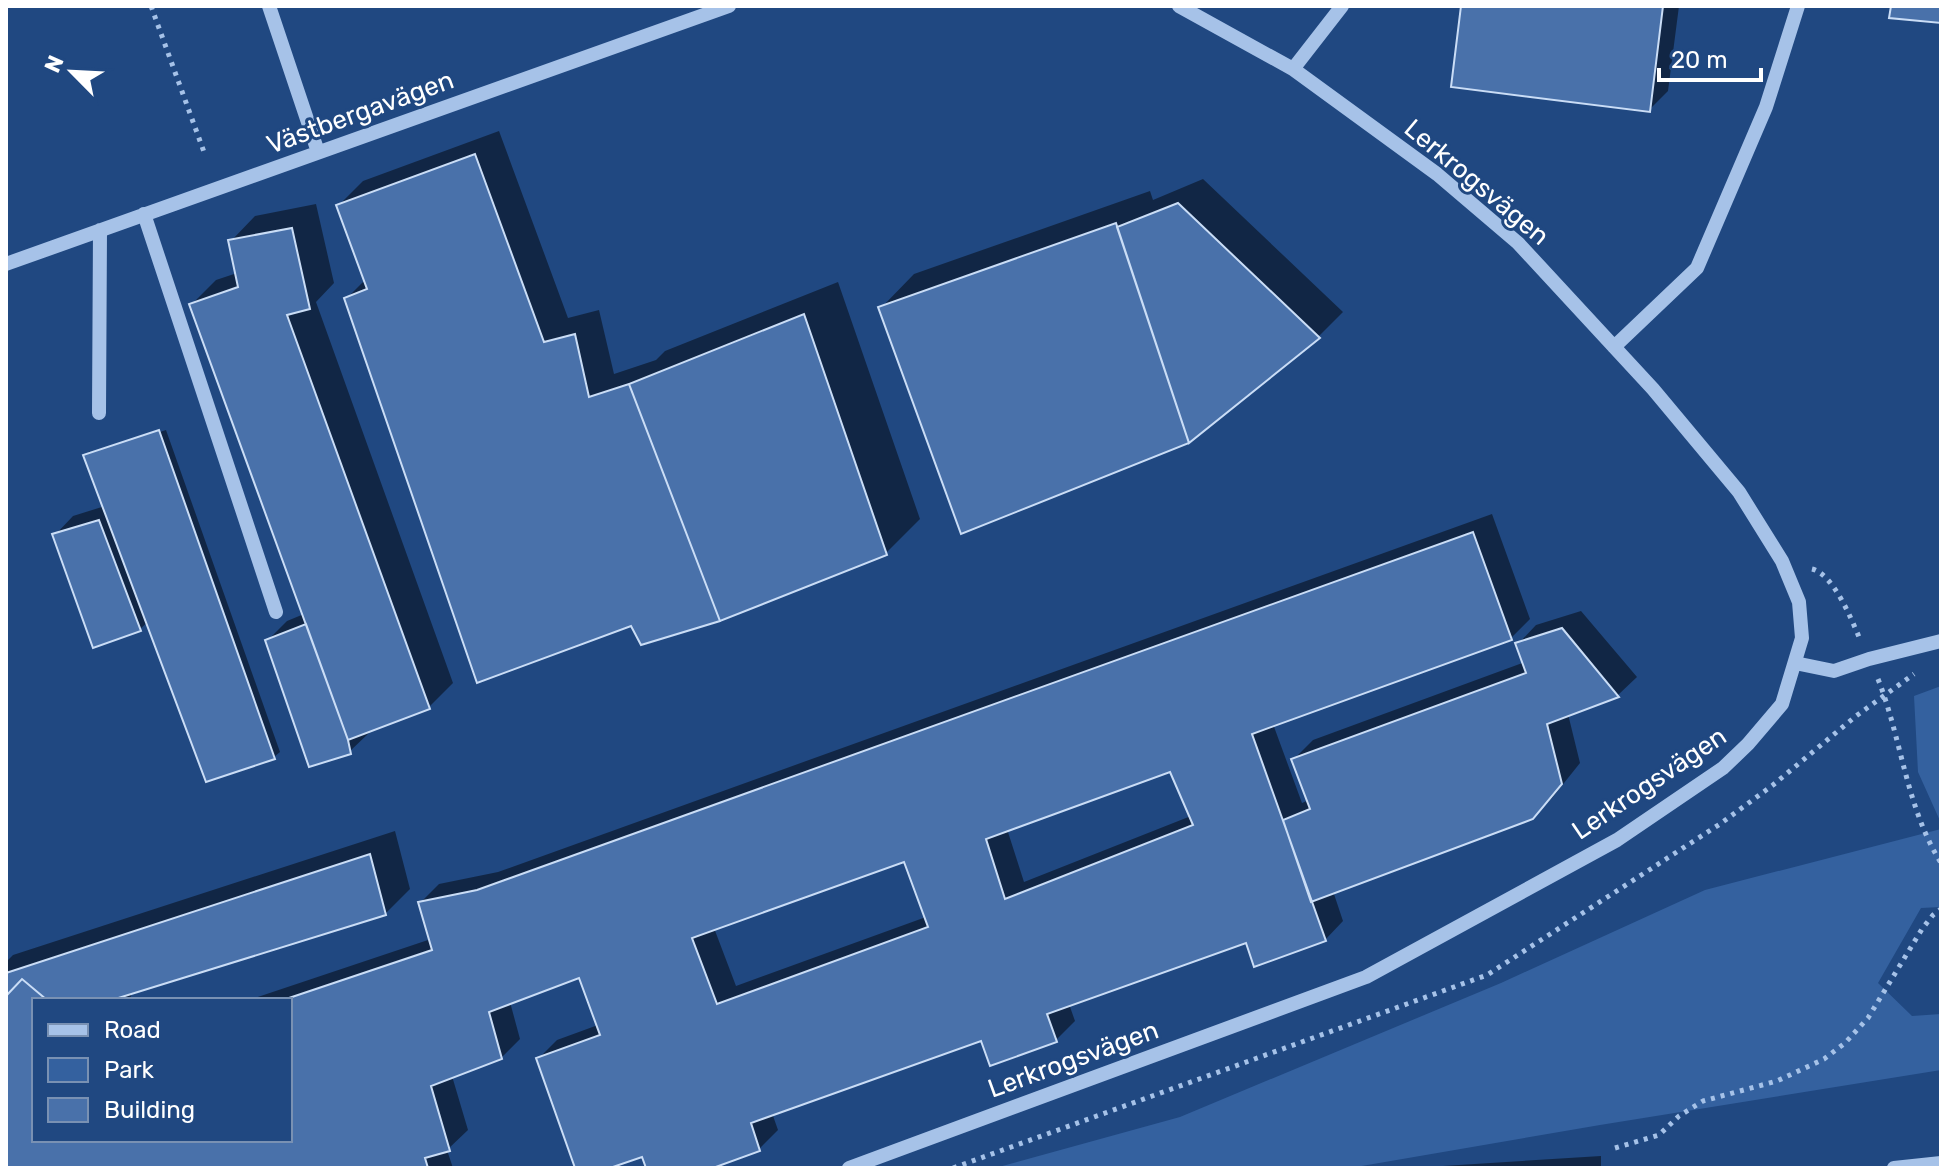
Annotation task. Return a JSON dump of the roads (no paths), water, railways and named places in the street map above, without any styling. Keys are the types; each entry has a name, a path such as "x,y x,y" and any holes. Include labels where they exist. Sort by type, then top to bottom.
{"street":[{"path":"269,6 318,152"},
{"name":"Västbergavägen","path":"6,264 729,6"},
{"name":"Lerkrogsvägen","path":"849,1168 1366,977 1617,840 1723,768 1782,704 1795,663 1802,638 1799,602 1782,561 1739,492 1653,389 1518,243 1437,174 1293,69 1179,6"},
{"path":"1293,69 1342,6"},
{"path":"1614,347 1697,268 1766,107 1798,6"},
{"path":"144,214 276,612"},
{"path":"99,413 100,230"},
{"path":"1795,663 1834,671 1941,641"},
{"path":"1894,1168 1941,1163"}]}
